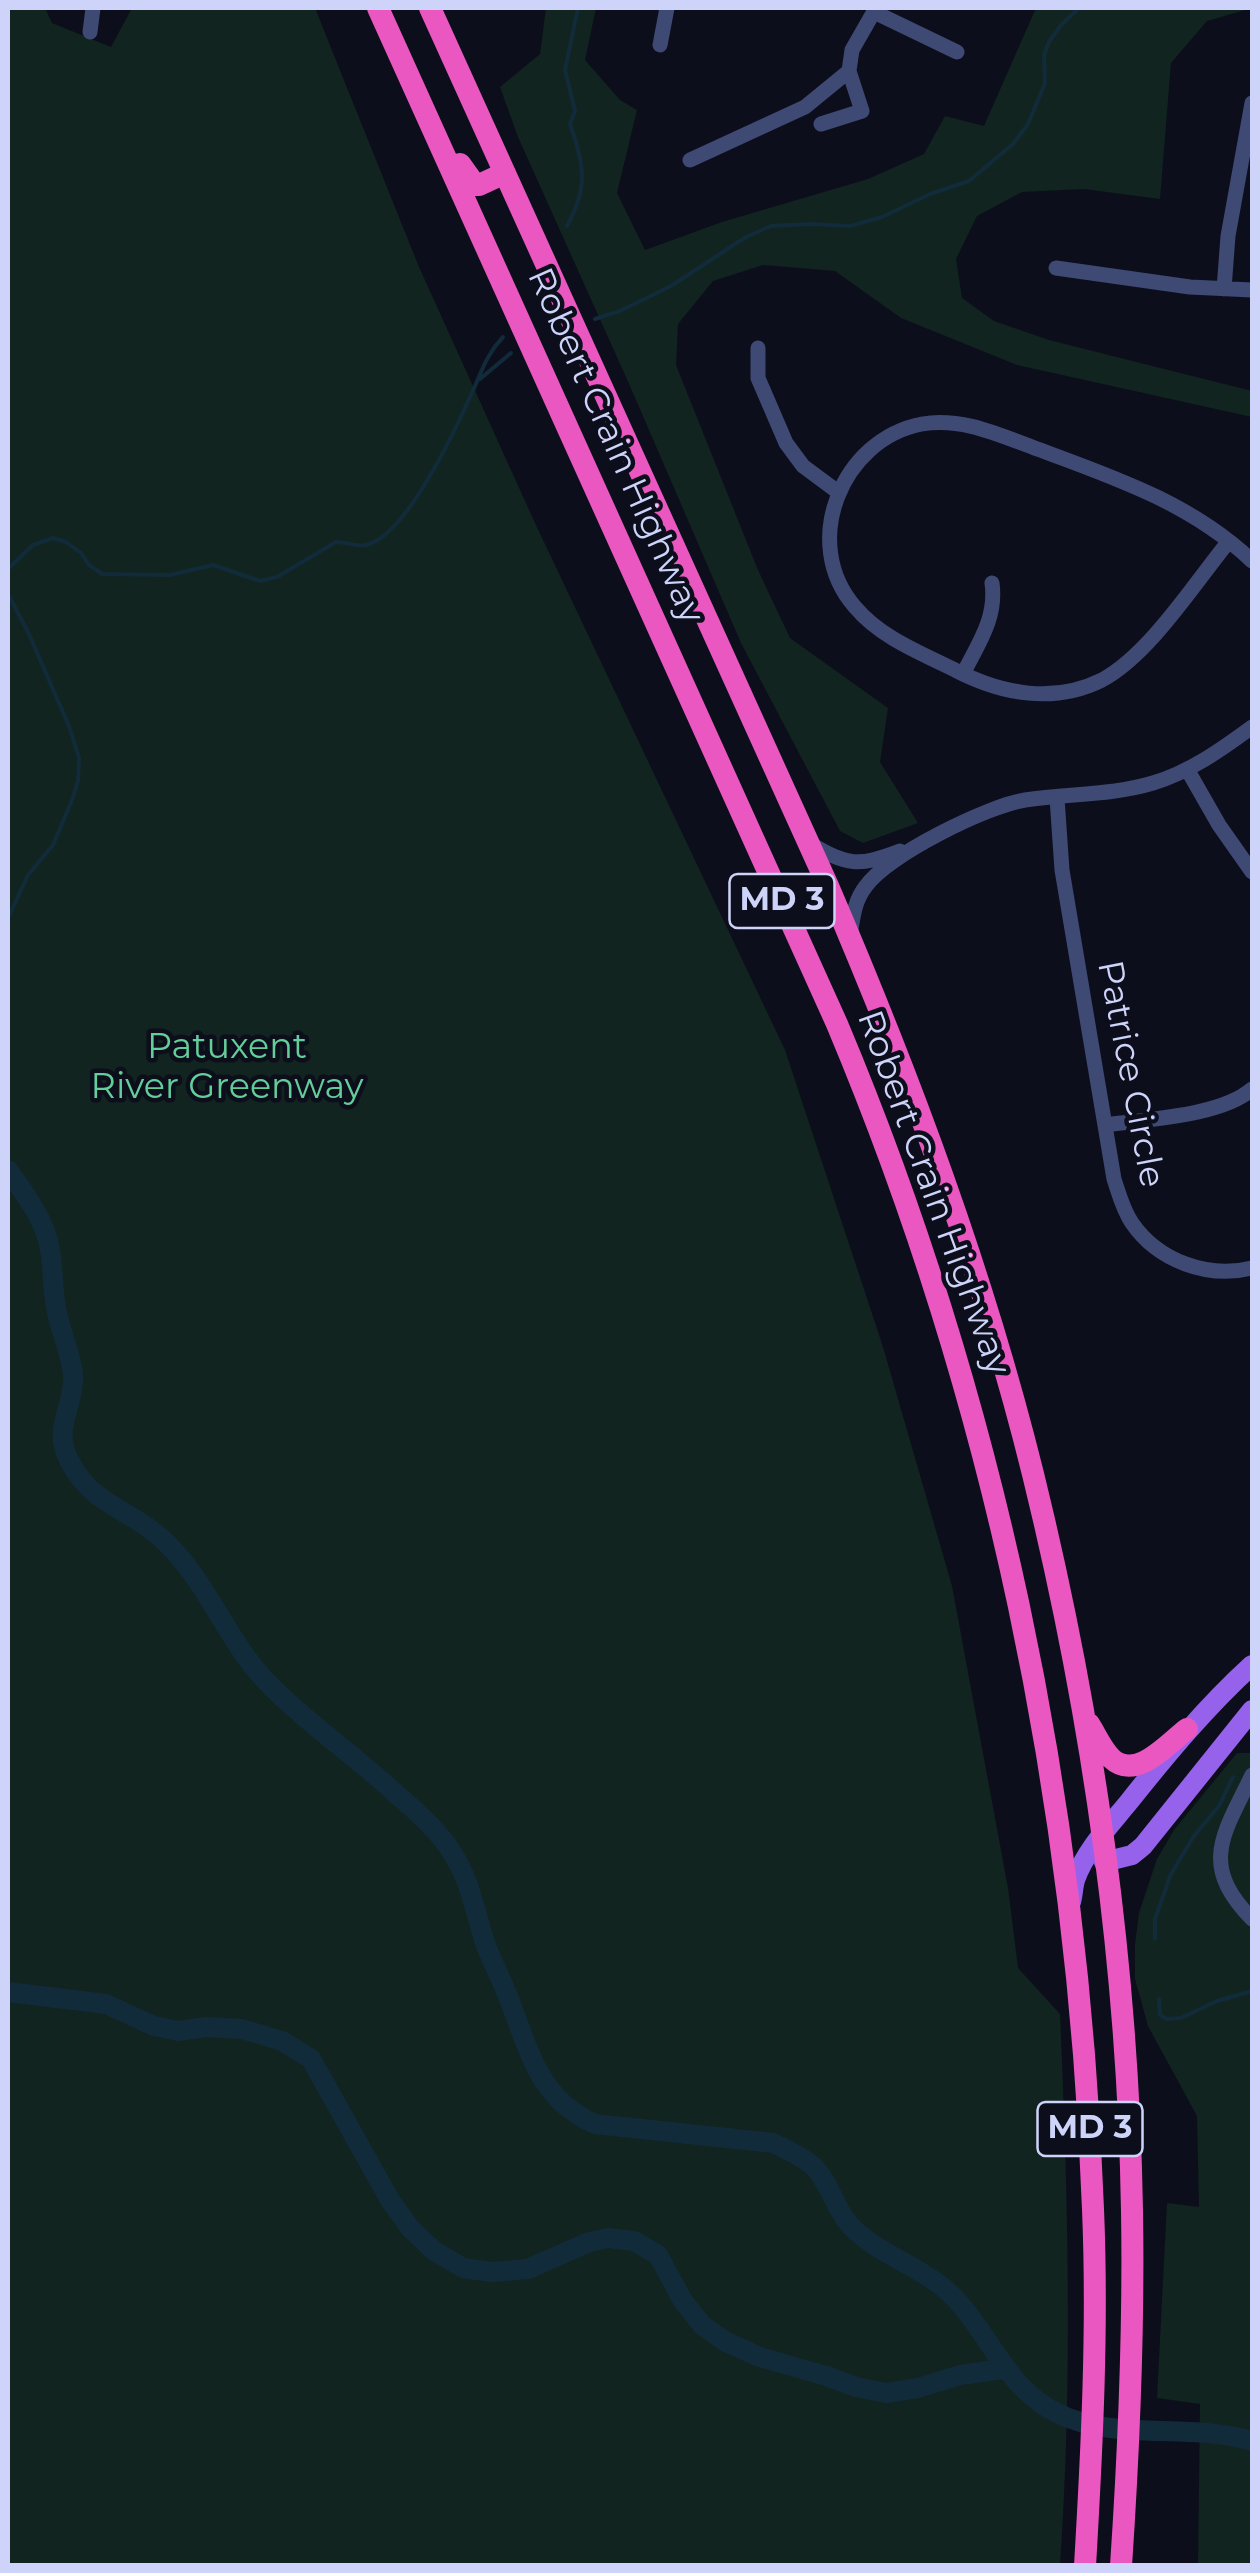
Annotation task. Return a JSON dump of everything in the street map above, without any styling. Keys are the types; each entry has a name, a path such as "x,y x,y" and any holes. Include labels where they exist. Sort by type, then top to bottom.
{"highway":[{"name":"Robert Crain Highway","path":"378,8 837,1024 887,1149 951,1336 992,1482 1026,1634 1061,1838 1071,1906 1090,2126 1094,2353 1085,2566"},
{"name":"Robert Crain Highway","path":"430,8 880,1006 929,1134 991,1323 1032,1471 1082,1714 1102,1836 1094,1861 1117,1976 1132,2210 1131,2355 1121,2566"},
{"path":"415,88 471,181 479,185 505,173"},
{"path":"1082,1714 1108,1755 1122,1765 1139,1766 1187,1729"},
{"path":"1061,1838 1071,1853 1094,1861"}],"main road":[{"path":"1102,1836 1187,1729 1250,1672"},
{"path":"1071,1906 1075,1880 1094,1861 1132,1856 1143,1846 1252,1710"}],"street":[{"path":"90,32 93,8"},
{"path":"660,45 667,8"},
{"path":"820,124 862,111 849,71 852,50 875,10 957,52"},
{"path":"690,160 804,107 849,71"},
{"path":"1224,289 1228,236 1252,104"},
{"path":"1056,268 1162,284 1252,290"},
{"path":"758,348 758,378 786,443 803,466 838,492"},
{"path":"1228,541 1143,649 1123,667 1076,690 1030,695 994,688 886,635 852,604 832,564 828,538 838,492 850,470 881,440 899,430 944,422 997,434 1143,489 1202,521 1228,541 1252,561"},
{"path":"964,674 991,618 992,583"},
{"path":"850,936 855,906 871,879 927,841 973,817 1008,803 1129,789 1156,782 1187,770 1252,727"},
{"path":"1187,770 1252,872"},
{"name":"Patrice Circle","path":"1058,798 1062,870 1120,1200 1132,1224 1168,1257 1216,1271 1252,1268"},
{"path":"809,843 832,856 858,863 927,841"},
{"path":"1106,1126 1221,1107 1252,1089"},
{"path":"1252,1775 1228,1824 1220,1860 1221,1875 1228,1888 1252,1919"}],"green space":[{"name":"Patuxent River Greenway","path":"8,8 45,8 52,23 111,47 132,8 315,8 419,267 535,523 785,1050 883,1347 952,1586 1008,1888 1018,1968 1060,2014 1068,2290 1067,2428 1060,2565 8,2566"},
{"path":"546,8 596,8 585,60 620,100 637,110 617,193 645,250 722,222 868,179 924,154 945,116 984,126 1036,8 1252,8 1207,21 1171,63 1160,199 1084,189 1022,192 977,216 956,259 962,298 994,321 1049,340 1252,391 1252,417 1017,365 901,318 835,271 763,265 713,281 678,324 676,365 758,570 790,638 888,708 880,762 918,823 863,843 840,831 741,643 518,137 500,87 540,54"},
{"path":"1237,1753 1252,1753 1252,2565 1198,2565 1200,2404 1157,2398 1167,2203 1199,2207 1197,2116 1148,2026 1135,1979 1135,1944 1139,1913 1157,1859 1174,1830"}],"waterway":[{"path":"567,226 579,199 582,176 570,124 575,111 565,70 578,8"},
{"path":"595,319 671,286 746,237 771,226 850,226 969,181 1013,144 1028,124 1045,83 1044,55 1049,42 1079,8"},
{"path":"8,569 33,545 53,538 81,553 102,574 170,575 213,565 260,581 277,577 336,542 366,545 381,538 427,482 488,358 503,337"},
{"path":"480,379 511,353"},
{"path":"8,594 69,726 79,758 78,781 53,845 28,875 8,918"},
{"path":"8,1170 39,1218 50,1249 56,1308 73,1376 63,1432 70,1462 89,1488 149,1528 176,1553 263,1678 441,1838 466,1881 485,1943 530,2055 560,2101 595,2124 773,2143 804,2159 819,2172 849,2224 871,2243 945,2289 1023,2388 1057,2413 1103,2427 1203,2433 1252,2441"},
{"path":"1155,1939 1155,1919 1171,1874 1194,1836 1219,1806 1233,1777"},
{"path":"1159,1999 1160,2015 1181,2018 1217,2001 1252,1991"},
{"path":"8,1992 106,2004 154,2026 178,2031 206,2027 242,2029 282,2041 311,2059 390,2200 410,2228 433,2250 463,2268 492,2272 528,2269 589,2242 608,2238 634,2241 658,2255 683,2301 702,2325 726,2342 760,2357 886,2393 1004,2369"}]}
